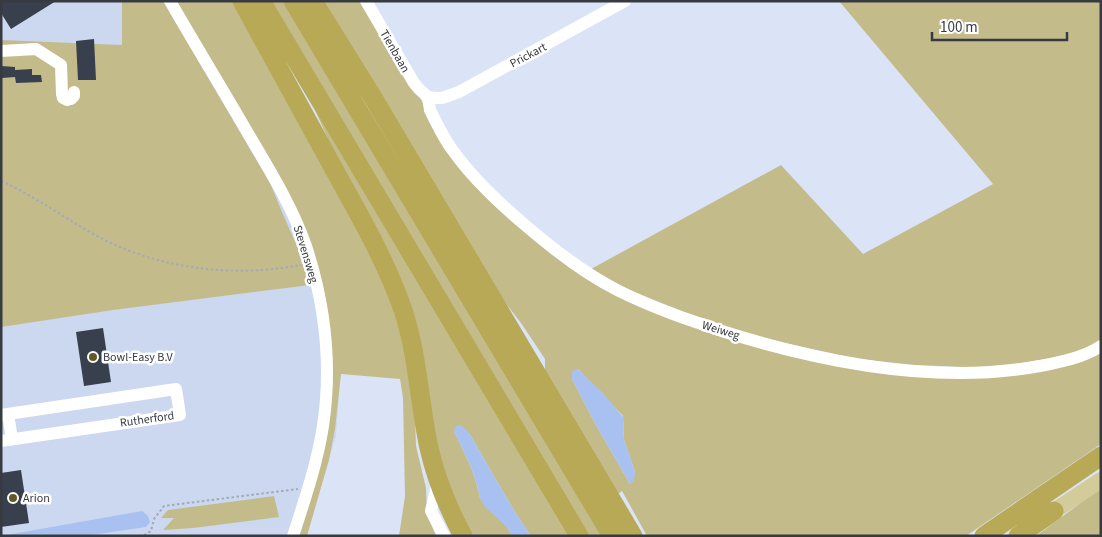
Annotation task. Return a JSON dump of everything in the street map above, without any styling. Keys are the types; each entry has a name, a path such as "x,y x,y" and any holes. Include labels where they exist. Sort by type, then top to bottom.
{"highway":[{"path":"242,1 355,208 393,284 403,311 416,359 429,445 438,480 447,504 463,536"},
{"path":"260,1 579,536"},
{"path":"293,1 612,536"},
{"path":"313,1 633,536"},
{"path":"984,536 1101,456"},
{"path":"1018,536 1054,511"}],"main road":[{"path":"1054,511 1101,480"}],"street":[{"name":"Stevensweg","path":"170,1 282,191 300,232 310,263 321,310 326,362 326,396 323,425 316,464 293,536"},
{"name":"Tienbaan","path":"366,1 414,83 428,97"},
{"name":"Prickart","path":"428,97 442,98 459,92 625,1"},
{"path":"1,51 36,49 61,65 62,94 64,98 67,100 71,99 74,96 74,92"},
{"name":"Weiweg","path":"428,97 430,110 452,151 471,174 497,200 548,244 584,270 619,291 667,312 731,334 814,356 871,366 926,372 979,373 1021,369 1062,362 1086,355 1101,346"},
{"name":"Rutherford","path":"5,414 176,389 180,414 7,440"},
{"path":"5,414 7,440"},
{"path":"438,480 431,511 444,536"}],"path":[{"path":"1,181 28,194 98,237 154,258 197,268 230,270 262,270 310,263"},
{"path":"139,536 151,531 154,519 164,506 309,487"}],"shaded area":[{"path":"1,1 191,1 258,114 341,367 336,436 305,536 1,536"},
{"path":"122,1 163,1 270,183 306,267 310,285 113,310 1,327 1,40 122,45"},
{"path":"176,1 233,1 372,254 402,332 415,417 416,446 426,488 427,514 436,536 399,536 405,496 403,398 400,379 341,374 335,429 329,460 307,536 299,536 328,427 315,261"},
{"path":"270,1 287,1 603,536 583,536"},
{"path":"322,1 364,1 410,78 455,160 586,275 748,344 964,376 1101,351 1101,444 966,536 647,536 622,491 616,495 545,379 545,359 521,323 480,270","holes":["578,369 623,416 624,440 635,472 630,484 572,379"]},
{"path":"839,1 1101,1 1101,341 1080,351 996,367 916,365 857,359 750,335 703,320 622,287 591,269 781,165 863,254 993,184"},
{"path":"315,110 568,536 531,536 516,514 469,433 454,431 471,467 480,498 508,528 512,536 469,536 445,493 425,385 334,153"},
{"path":"1101,488 1101,536 1036,536 1094,493"},
{"path":"274,496 279,517 163,530 174,518 161,518 168,510"}],"water":[{"path":"578,369 603,393 623,417 624,440 635,472 634,480 630,484 572,379 572,371"},
{"path":"461,425 469,433 516,514 531,536 512,536 508,528 485,507 480,498 471,467 454,431 456,426"},
{"path":"142,511 148,516 150,522 146,527 84,536 1,536"}],"building":[{"path":"1,1 56,1 11,29 1,13"},
{"path":"94,39 96,80 78,80 76,41"},
{"path":"1,66 15,67 15,70 32,69 32,75 41,75 42,82 16,83 15,77 2,78"},
{"name":"Bowl-Easy B.V","path":"103,328 111,382 84,386 76,332"},
{"name":"Arion","path":"21,470 29,523 1,527 1,473"}],"place":[{"name":"Bowl-Easy B.V","path":"93,357"},
{"name":"Arion","path":"13,498"}]}
